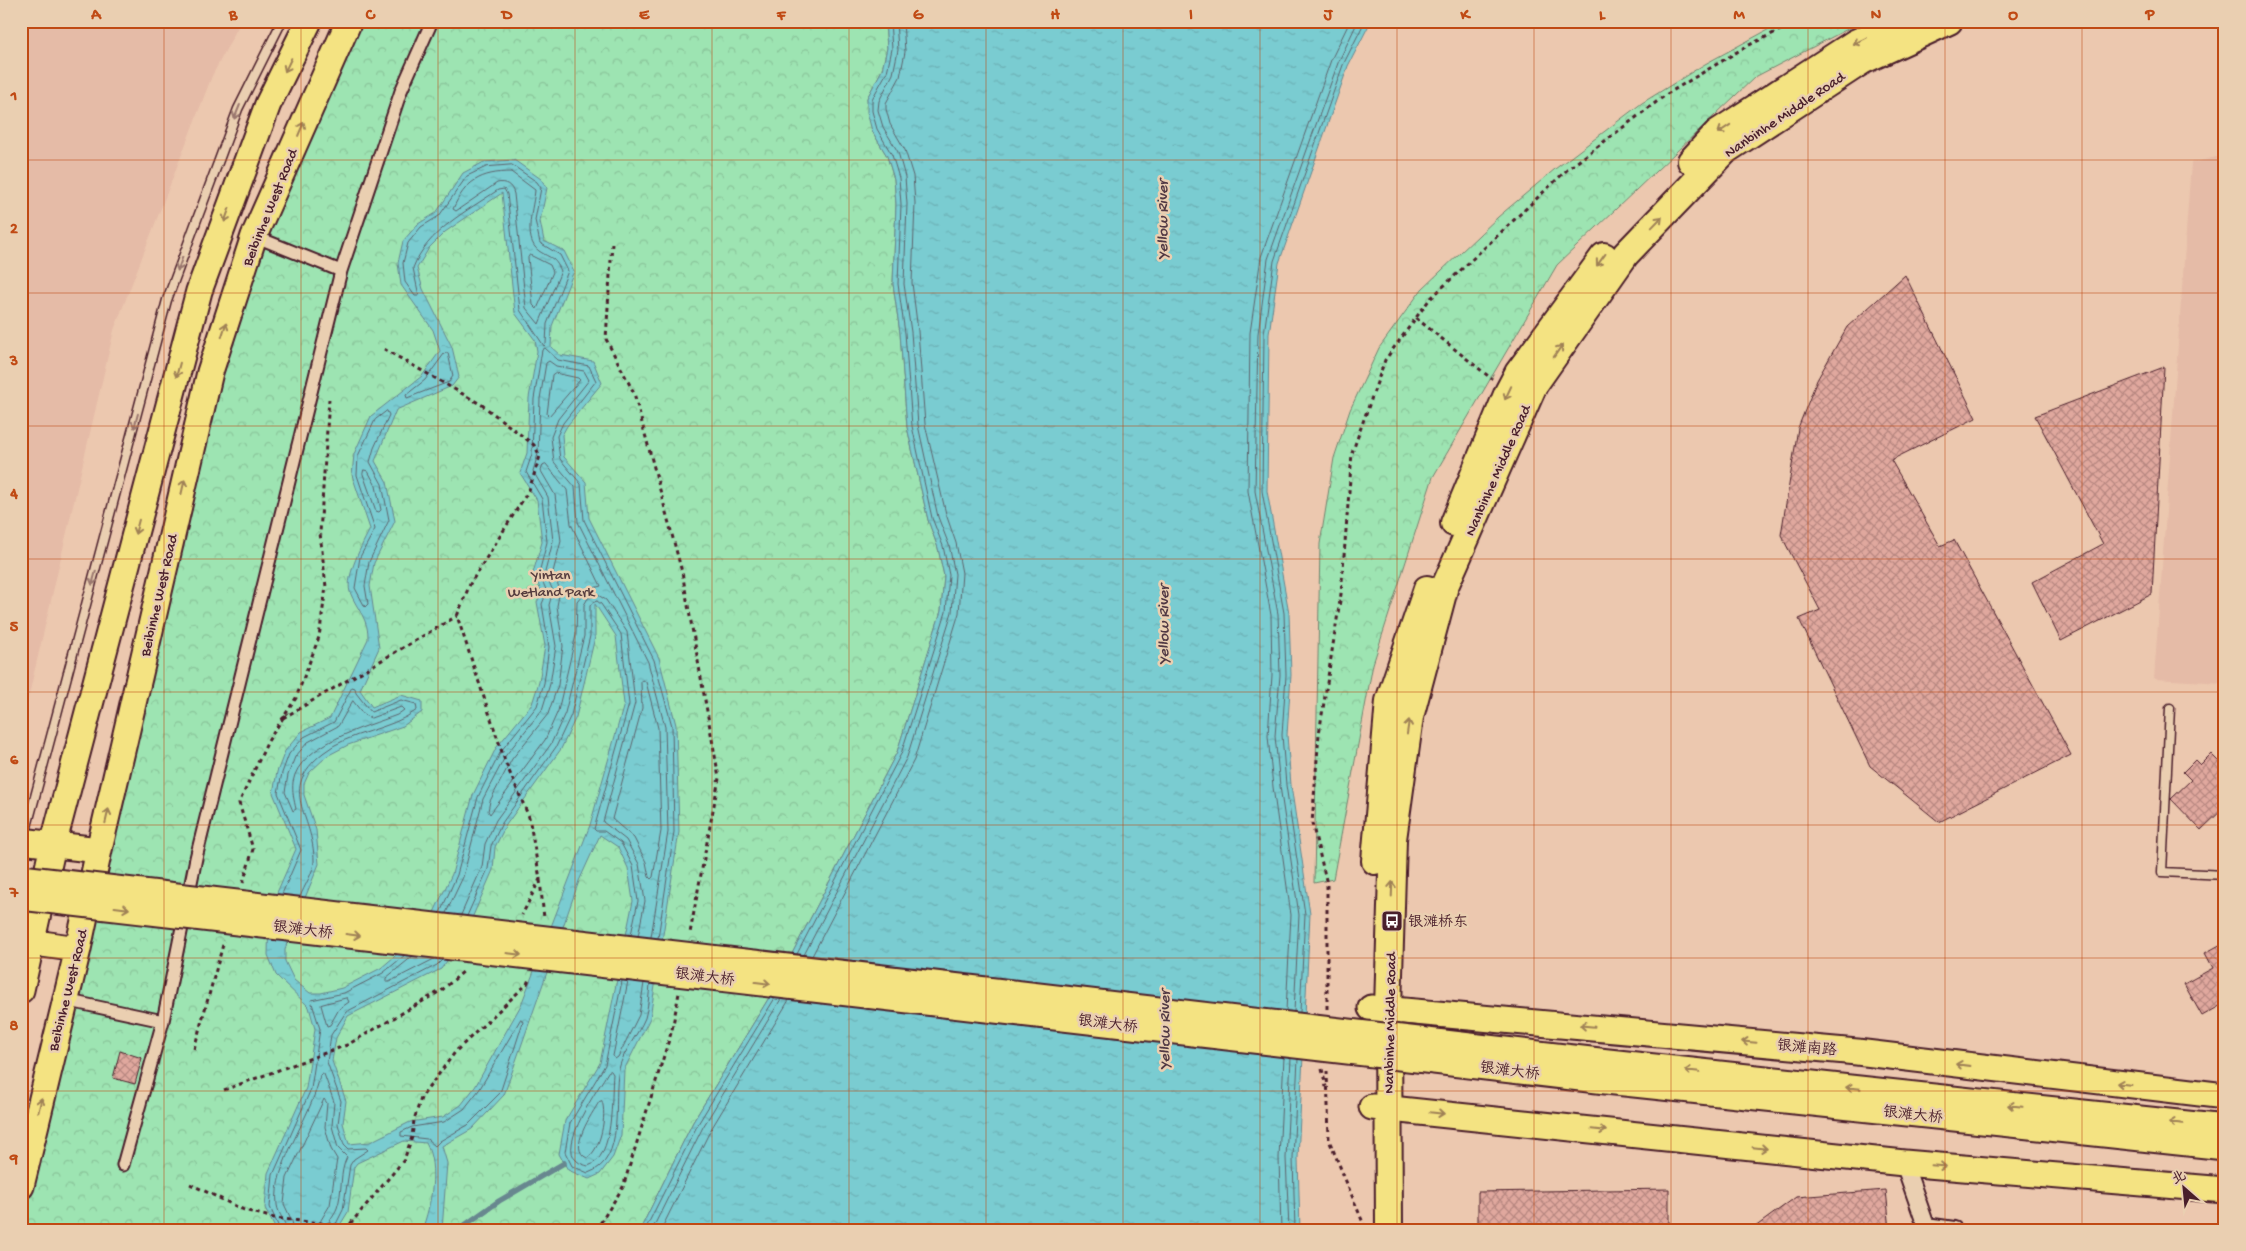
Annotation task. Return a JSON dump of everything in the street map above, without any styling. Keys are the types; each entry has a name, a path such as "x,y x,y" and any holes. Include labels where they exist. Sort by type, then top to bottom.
{"highway":[{"name":"Nanbinhe Middle Road","path":"1380,1108 1376,837 1390,702 1430,581 1508,392 1518,373 1612,245 1717,133 1855,43 1904,21"},
{"name":"Nanbinhe Middle Road","path":"1380,1008 1394,839 1410,717 1445,586 1534,385 1626,254 1726,150 1862,61 1949,21"},
{"path":"1373,1230 1380,1108"},
{"path":"1380,1108 1389,1230"}],"main road":[{"path":"21,990 27,941 199,291 268,104 310,21"},
{"name":"Beibinhe West Road","path":"21,1186 64,1000 78,949 99,850 210,372 254,236 349,21"},
{"path":"22,845 53,845 99,850"},
{"name":"银滩大桥","path":"21,878 1618,1063 2225,1128"},
{"name":"银滩大桥","path":"21,897 1323,1058 1616,1082 2225,1147"},
{"path":"27,941 78,949"},
{"name":"银滩南路","path":"1380,1008 1857,1052 2225,1096"},
{"path":"1380,1108 1904,1163 2225,1190"}],"street":[{"path":"123,1165 163,1021 196,858 341,271 401,91 432,21"},
{"path":"254,236 341,271"},
{"path":"64,1000 163,1021"},
{"path":"1904,1163 1926,1226 1954,1230"}],"lane":[{"path":"22,845 167,300 238,109 282,21"},
{"path":"2170,708 2162,872 2225,875"}],"path":[{"path":"1327,1018 1327,884 1312,823 1319,734 1341,594 1352,453 1385,360 1429,300 1568,169 1667,94 1748,46 1798,21"},
{"path":"612,243 606,339 634,394 682,572 719,778 688,942"},
{"path":"1416,318 1508,392"},
{"path":"282,719 457,616 470,584 529,490 540,456 534,445 482,406 384,350"},
{"path":"242,886 253,849 239,803 268,741 296,698 319,637 326,587 320,532 329,399"},
{"path":"457,616 506,764 529,817 540,879 544,918"},
{"path":"520,920 540,879"},
{"path":"194,1049 227,933"},
{"path":"224,1090 347,1045 442,990 472,965"},
{"path":"190,1184 244,1210 274,1218 345,1228 404,1160 412,1137 414,1120 421,1098 456,1051 527,984 530,975"},
{"path":"596,1230 623,1187 672,1030 679,991"},
{"path":"1323,1058 1328,1098"},
{"path":"1323,1058 1328,1098 1329,1140 1366,1230"}],"shaded area":[{"path":"21,21 241,21 212,76 114,330 21,729"},
{"path":"2225,155 2225,683 2154,679 2191,163"}],"green space":[{"name":"Yintan Wetland Park","path":"349,21 885,21 887,48 882,70 867,98 872,131 887,156 894,179 896,204 893,284 900,333 907,427 928,520 938,548 944,576 941,611 897,752 770,996 693,1122 640,1230 21,1230 21,1186 210,372"},
{"path":"1784,21 1863,21 1755,77 1557,265 1433,477 1373,664 1333,879 1314,883 1320,544 1334,458 1350,410 1379,348 1422,289 1498,217 1555,169 1642,103 1705,64"}],"water":[{"name":"Yellow River","path":"885,21 1371,21 1348,66 1279,263 1269,334 1267,491 1289,613 1291,675 1287,735 1291,785 1310,914 1298,1158 1300,1230 640,1230 693,1122 770,996 897,752 941,611 944,576 938,548 928,520 907,427 900,333 893,284 896,204 894,179 887,156 872,131 867,112 867,98 882,70 887,48"},
{"path":"514,160 541,179 547,188 540,221 544,241 564,251 574,271 552,326 551,347 560,355 593,361 602,383 567,426 562,435 564,457 586,482 589,518 659,658 676,725 679,832 650,1018 624,1070 621,1135 613,1157 600,1174 589,1179 568,1170 559,1154 565,1121 600,1063 633,901 628,868 618,847 600,835 579,881 504,1095 472,1129 442,1146 447,1163 442,1230 422,1230 431,1198 433,1175 430,1153 426,1143 404,1141 357,1163 354,1167 348,1212 337,1230 276,1230 265,1208 268,1173 306,1088 315,1029 309,1007 276,975 268,955 269,911 296,849 273,793 277,772 285,751 301,732 330,718 368,639 367,626 350,592 349,585 352,569 370,529 352,475 354,454 371,416 422,376 440,351 433,330 401,285 398,263 403,241 418,224 436,213 463,173 484,162","holes":["502,193 515,313 535,340 537,351 529,398 527,453 520,473 537,500 542,542 533,573 542,593 537,602 545,646 539,682 532,704 496,748 473,795 452,874 429,923 422,933 381,968 342,988 321,993 310,993 294,980 285,961 288,939 319,864 316,830 304,795 304,784 309,773 327,756 348,745 403,726 422,712 422,701 401,695 372,707 360,690 379,648 370,586 374,563 395,521 387,482 375,461 396,410 452,386 459,377 452,347 423,289 417,268 429,248 445,232","595,604 616,636 624,704 590,825 521,1005 475,1087 461,1105 443,1117 410,1122 370,1142 349,1144 343,1123 346,1101 332,1061 336,1038 348,1016 441,969 462,941 493,870 495,847 506,825 561,749 576,717 595,637"]}],"building":[{"path":"1905,275 1976,418 1891,460 1940,546 1954,540 2071,755 1939,822 1870,766 1799,619 1820,610 1781,535 1798,428 1817,380 1847,327"},
{"path":"2164,367 2152,594 2061,641 2032,582 2103,544 2035,416"},
{"path":"2211,754 2225,768 2225,807 2201,830 2171,799 2191,780 2183,772 2195,760 2200,765"},
{"path":"2225,942 2225,1003 2202,1016 2184,984 2213,968 2205,953"},
{"path":"120,1051 142,1058 135,1084 113,1078"},
{"path":"1669,1189 1669,1230 1478,1230 1478,1192"},
{"path":"1886,1190 1890,1230 1751,1230 1796,1197"}],"waterway":[{"path":"458,1230 499,1201 564,1163"}],"place":[{"name":"银滩桥东","path":"1392,921"}]}
